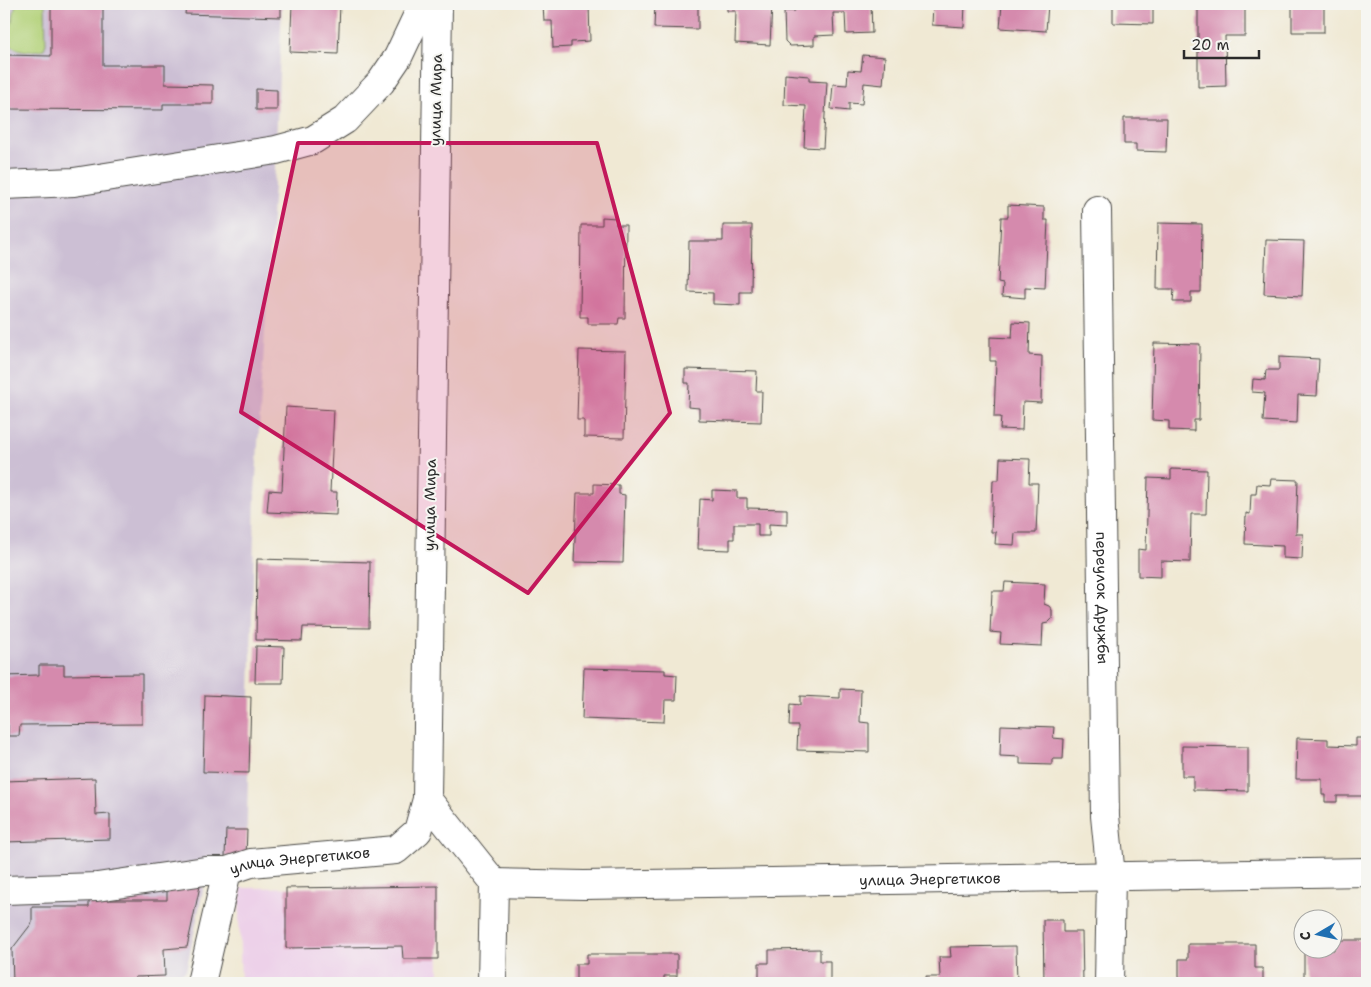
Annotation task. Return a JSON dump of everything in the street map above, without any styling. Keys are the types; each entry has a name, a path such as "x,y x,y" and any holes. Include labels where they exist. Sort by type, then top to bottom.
{"street":[{"path":"4,185 74,182 276,150 313,140 345,120 381,82 398,57 423,4"},
{"name":"улица Мира","path":"427,799 438,4"},
{"name":"переулок Дружбы","path":"1097,210 1105,816 1111,876 1109,983"},
{"path":"427,799 494,883 492,983"},
{"name":"улица Энергетиков","path":"201,983 227,871 251,863 396,850 418,831 427,799"},
{"path":"4,890 97,887 205,870 227,871"},
{"name":"улица Энергетиков","path":"494,883 584,885 1367,872"},
{"path":"218,908 220,983"}],"highlighted area":[{"path":"298,143 597,143 670,413 528,593 241,412"}],"shaded area":[{"path":"4,4 282,4 275,168 255,494 246,857 206,857 204,885 186,971 160,983 4,983"},
{"path":"438,886 439,983 241,983 239,916 241,888"}],"green space":[{"path":"16,4 45,4 46,44 44,49 27,51 11,46 9,34"}],"building":[{"path":"51,4 103,4 103,65 165,65 165,84 213,85 213,104 163,104 163,110 4,109 5,55 51,56"},
{"path":"186,4 281,4 281,17 185,14"},
{"path":"292,4 340,4 338,54 290,52"},
{"path":"543,4 589,4 590,41 571,42 571,47 553,48 552,21 544,21"},
{"path":"655,4 698,4 698,29 654,28"},
{"path":"727,4 772,4 770,45 735,43 736,11 727,11"},
{"path":"795,4 871,4 872,33 846,34 845,13 833,13 834,35 814,36 814,45 790,46 785,41 784,11 795,11"},
{"path":"933,4 965,4 964,27 932,25"},
{"path":"1002,4 1048,4 1046,31 1000,28"},
{"path":"1113,4 1153,4 1153,24 1113,23"},
{"path":"1198,4 1245,4 1245,36 1225,36 1226,86 1198,87"},
{"path":"1292,4 1324,4 1324,32 1292,32"},
{"path":"863,55 885,57 883,85 864,83 862,104 849,103 849,111 831,109 833,84 847,85 848,70 861,71"},
{"path":"785,74 809,76 809,81 827,82 823,148 804,147 806,106 784,105"},
{"path":"256,89 277,90 277,110 256,110"},
{"path":"1124,118 1167,118 1166,152 1136,151 1136,144 1124,144"},
{"path":"1008,205 1044,207 1044,220 1048,220 1045,288 1025,287 1025,298 1002,296 1003,284 998,283 1001,217 1008,217"},
{"path":"602,217 616,218 616,225 626,225 625,318 619,318 618,324 588,324 588,317 580,317 581,225 602,225"},
{"path":"1158,223 1202,224 1201,292 1191,292 1191,302 1173,302 1174,289 1157,289"},
{"path":"723,225 752,225 751,292 740,292 740,305 713,304 713,293 688,292 689,241 723,241"},
{"path":"1266,240 1304,241 1302,296 1264,294"},
{"path":"1013,322 1030,323 1029,355 1042,356 1041,403 1023,402 1022,430 1000,429 1001,417 994,417 996,361 990,361 990,337 1012,338"},
{"path":"1154,343 1200,344 1199,420 1194,420 1194,431 1169,430 1169,421 1152,420"},
{"path":"579,350 626,351 624,438 584,437 584,420 577,420"},
{"path":"1279,357 1319,359 1317,396 1298,395 1297,423 1263,421 1265,393 1252,392 1253,379 1265,380 1266,370 1279,370"},
{"path":"685,369 757,371 756,391 762,391 761,422 699,420 699,408 688,407 689,383 685,383"},
{"path":"286,407 334,410 330,492 337,492 336,515 267,512 269,490 282,491"},
{"path":"1000,458 1030,459 1029,483 1038,483 1036,533 1015,533 1014,545 995,544 996,532 991,532 993,480 999,480"},
{"path":"1171,469 1207,470 1206,514 1191,514 1190,562 1161,561 1161,577 1138,576 1138,549 1146,550 1148,478 1171,479"},
{"path":"1271,479 1298,480 1296,534 1303,534 1302,559 1283,558 1283,546 1245,544 1246,513 1250,514 1251,494 1256,494 1257,484 1270,485"},
{"path":"594,484 619,485 619,494 625,495 623,563 574,562 577,493 594,493"},
{"path":"712,490 737,491 737,498 747,498 747,508 787,509 787,525 769,524 769,536 758,536 758,524 734,524 734,539 730,539 730,550 698,549 700,499 712,500"},
{"path":"257,559 370,562 369,628 303,627 302,641 256,640"},
{"path":"1005,582 1045,584 1044,604 1052,610 1052,619 1048,623 1043,624 1042,646 1000,644 1001,633 990,632 992,591 1004,591"},
{"path":"256,646 284,647 283,683 255,683"},
{"path":"39,665 64,665 64,675 142,674 142,724 20,725 19,736 8,736 8,725 4,725 4,676 39,675"},
{"path":"584,668 665,670 665,674 677,675 676,700 665,700 664,722 582,719"},
{"path":"840,689 861,690 860,722 869,723 869,752 797,750 798,726 789,726 790,704 800,705 800,696 840,698"},
{"path":"205,695 251,697 249,773 203,772"},
{"path":"1001,725 1054,727 1053,738 1064,739 1063,759 1052,759 1052,765 1020,764 1020,757 1000,756"},
{"path":"1297,738 1328,739 1328,745 1356,746 1356,738 1367,738 1367,796 1337,796 1337,802 1325,802 1325,795 1322,795 1322,779 1296,779"},
{"path":"1182,746 1248,747 1248,791 1193,790 1193,776 1182,776"},
{"path":"95,778 96,815 110,814 110,839 4,842 4,781"},
{"path":"226,830 247,830 246,857 225,857"},
{"path":"167,886 200,886 187,947 164,949 165,976 135,977 134,983 13,983 12,949 32,923 32,907 89,907 89,900 167,900"},
{"path":"438,886 438,959 403,959 402,946 286,948 286,888"},
{"path":"1043,920 1063,920 1063,932 1082,932 1083,983 1044,983"},
{"path":"1344,940 1367,940 1367,983 1304,983 1304,960 1344,960"},
{"path":"1188,944 1255,944 1255,968 1263,968 1263,983 1187,983 1187,978 1179,978 1179,959 1188,959"},
{"path":"1016,946 1017,983 926,983 926,977 940,977 939,957 951,957 950,947"},
{"path":"820,949 820,961 830,961 830,983 759,983 759,963 769,963 769,950"},
{"path":"587,954 677,954 677,976 664,976 664,983 576,983 576,964 587,964"}]}
